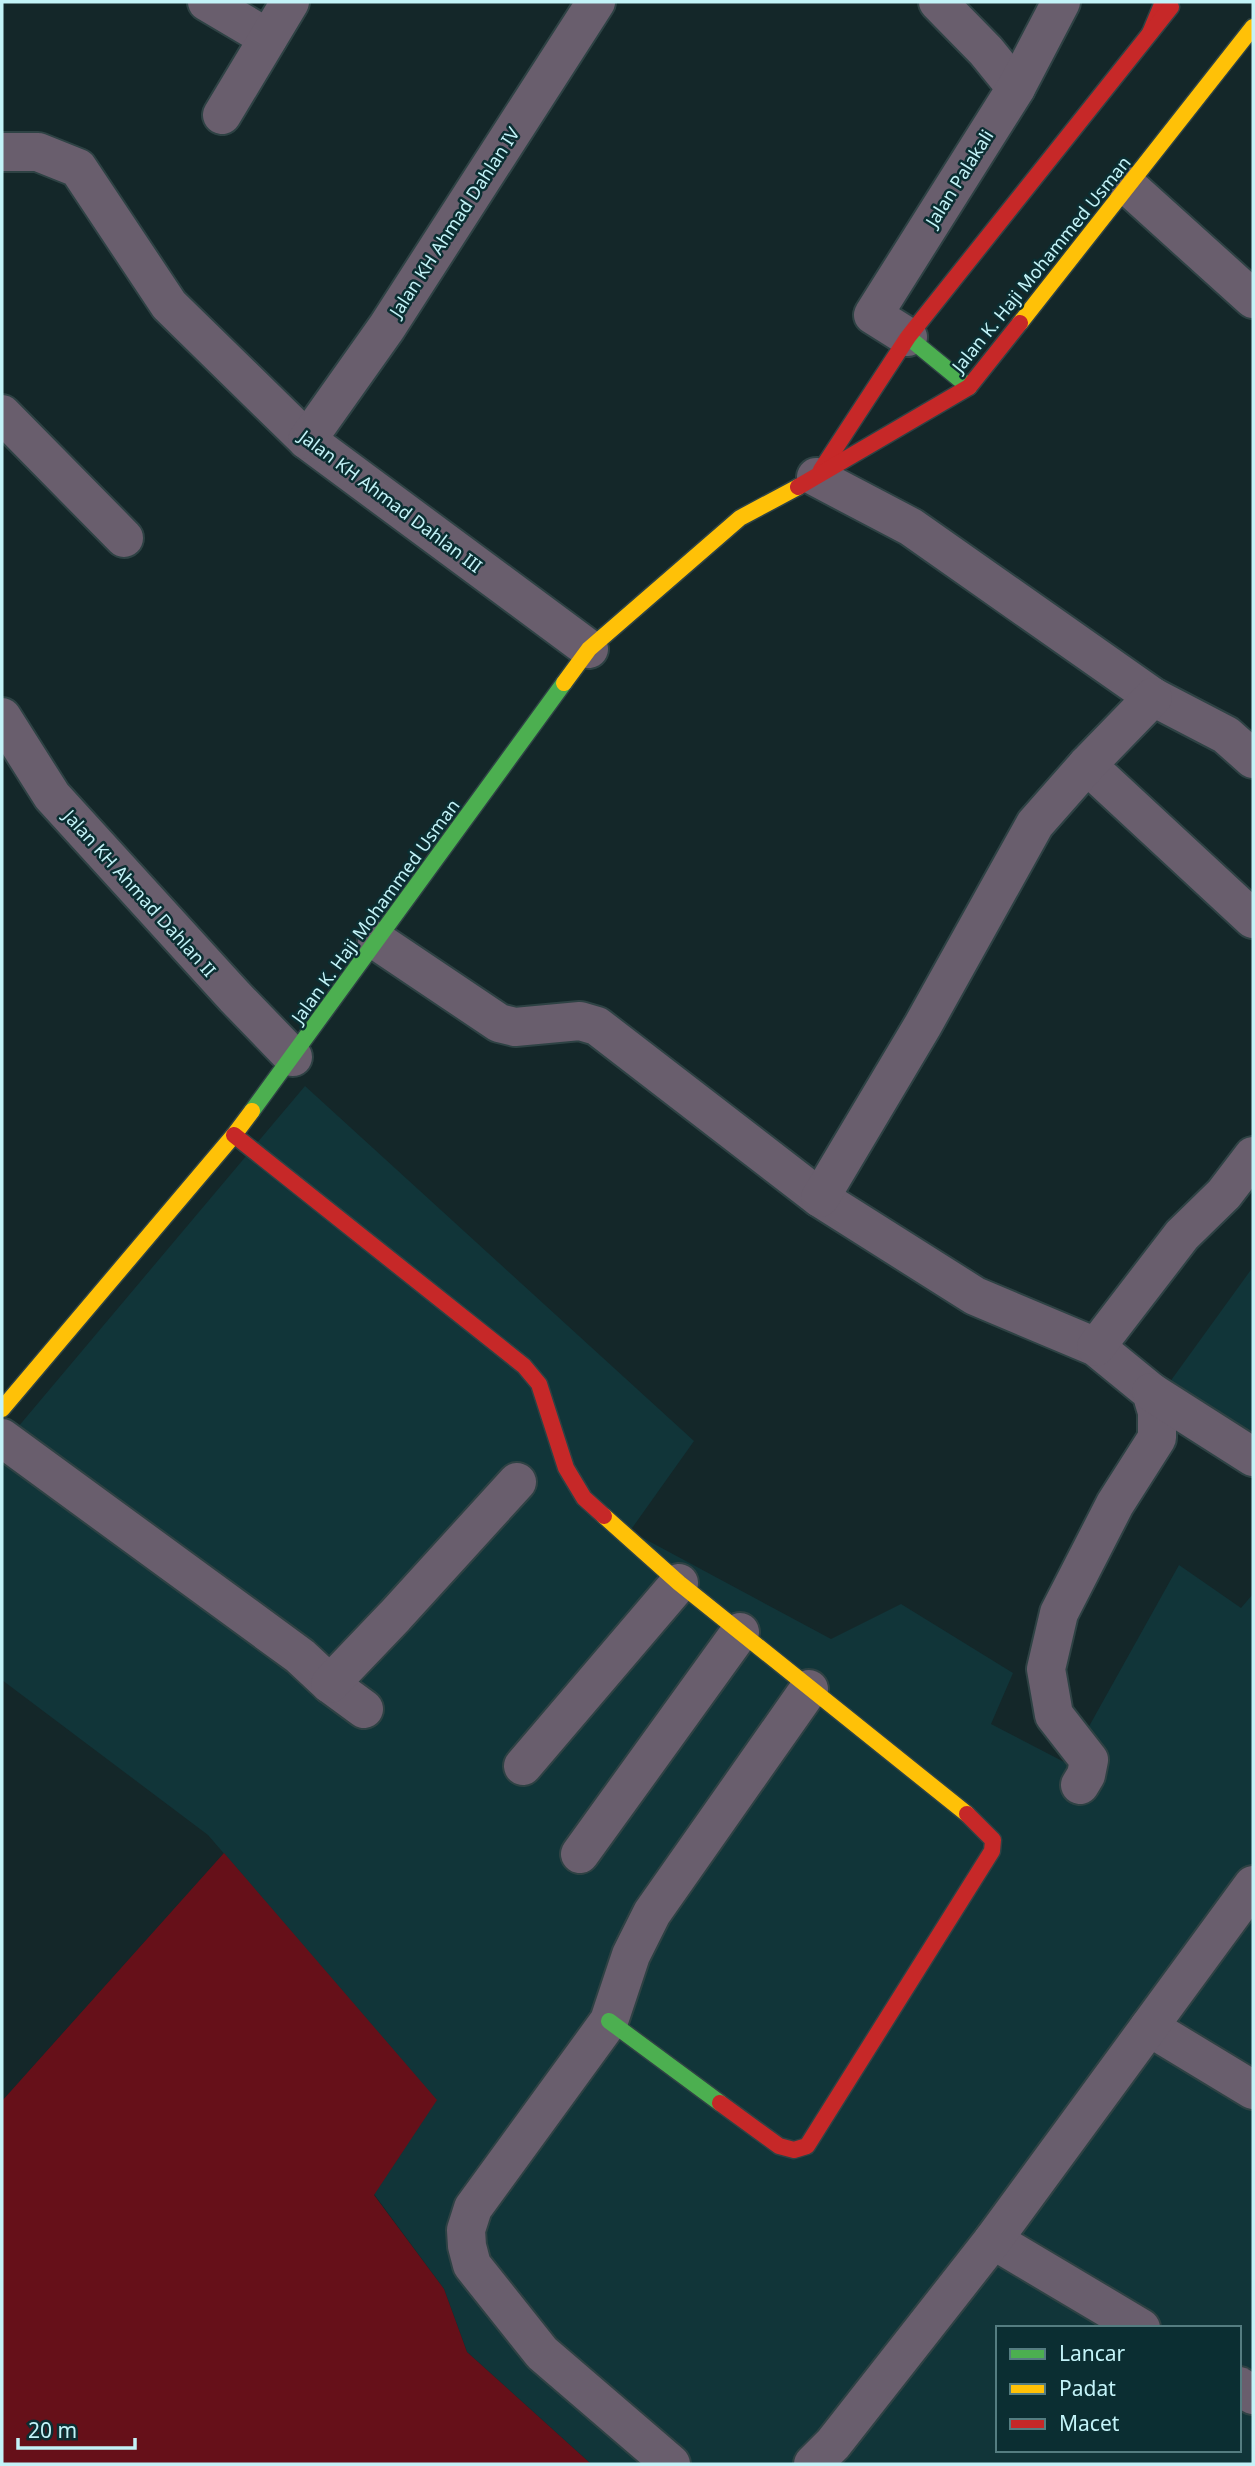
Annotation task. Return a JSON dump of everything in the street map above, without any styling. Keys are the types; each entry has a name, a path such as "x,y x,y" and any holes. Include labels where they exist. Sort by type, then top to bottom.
{"main road":[{"path":"1150,33 1163,2"},
{"name":"Jalan K. Haji Mohammed Usman","path":"816,477 908,337 1175,2"},
{"name":"Jalan K. Haji Mohammed Usman","path":"2,1409 234,1135 589,649 740,518 816,477 969,387 1253,27"},
{"path":"908,337 969,387"},
{"path":"234,1135 524,1366 540,1384 566,1468 584,1498 679,1583 981,1826 993,1840 992,1851 807,2146 794,2150 779,2146 609,2021"}],"street":[{"path":"206,2 268,38"},
{"path":"222,115 290,2"},
{"name":"Jalan KH Ahmad Dahlan IV","path":"307,440 387,327 596,2"},
{"path":"938,2 986,51 1016,88"},
{"name":"Jalan Palakali","path":"908,337 873,315 1016,88 1061,2"},
{"name":"Jalan KH Ahmad Dahlan III","path":"2,152 38,152 78,168 169,305 307,440 589,649"},
{"path":"1128,186 1253,299"},
{"path":"2,414 124,538"},
{"path":"816,477 911,527 1153,697 1226,735 1253,758"},
{"path":"820,1198 923,1025 1035,824 1153,697"},
{"name":"Jalan KH Ahmad Dahlan II","path":"2,717 52,796 234,997 293,1057"},
{"path":"1087,765 1253,919"},
{"path":"377,941 499,1023 515,1027 580,1021 597,1026 820,1198 975,1296 1096,1347 1151,1392 1253,1457"},
{"path":"1096,1347 1182,1235 1224,1194 1253,1156"},
{"path":"1080,1785 1086,1775 1088,1759 1054,1715 1046,1669 1059,1613 1115,1504 1157,1438 1159,1427 1151,1392"},
{"path":"2,1438 300,1656 330,1684 363,1709"},
{"path":"330,1684 517,1482"},
{"path":"523,1766 679,1583"},
{"path":"580,1854 740,1632"},
{"path":"671,2464 542,2353 472,2265 466,2230 472,2208 609,2021 631,1955 652,1913 809,1689"},
{"path":"813,2464 833,2444 993,2240 1149,2026 1248,1905"},
{"path":"1149,2026 1253,2090"},
{"path":"993,2240 1138,2326"}],"shaded area":[{"path":"305,1086 694,1441 630,1531 831,1639 901,1604 1013,1673 991,1724 1068,1764 1179,1565 1241,1608 1253,1594 1253,2464 591,2464 467,2352 444,2289 374,2194 436,2100 208,1835 2,1680 2,1446"},
{"path":"1253,1267 1253,1460 1159,1397"},
{"path":"224,1853 437,2100 374,2195 444,2289 467,2352 591,2464 2,2464 2,2101"}],"traffic: fast":[{"path":"908,337 969,387"},
{"path":"252,1111 564,683"},
{"path":"609,2021 720,2103"}],"traffic: slow":[{"path":"1020,323 1253,27"},
{"path":"564,683 589,649 740,518 798,487"},
{"path":"2,1409 252,1111"},
{"path":"604,1516 679,1583 967,1814"}],"traffic: jam":[{"path":"1150,33 1163,2"},
{"path":"821,470 908,337 1171,7"},
{"path":"798,487 969,387 1020,323"},
{"path":"234,1135 524,1366 539,1384 566,1468 584,1498 604,1516"},
{"path":"720,2103 779,2146 794,2150 807,2146 992,1851 993,1840 967,1814"}]}
